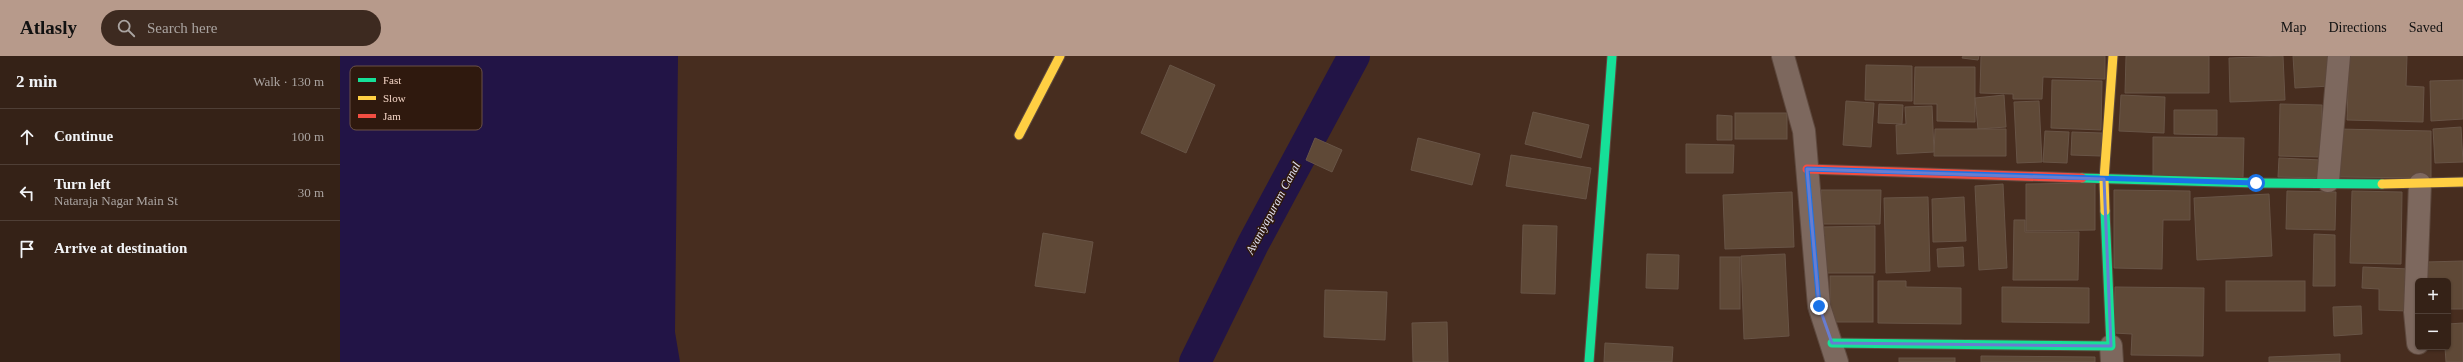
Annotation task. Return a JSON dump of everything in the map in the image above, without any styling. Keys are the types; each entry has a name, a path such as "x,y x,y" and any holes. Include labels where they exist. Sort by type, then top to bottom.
{"street":[{"path":"1019,135 1060,56"},
{"path":"1589,362 1598,223 1612,56"},
{"path":"1784,56 1804,131 1819,306 1835,353 2111,354 2104,179 2113,56"},
{"path":"2328,181 2339,56"},
{"path":"1807,169 2256,183 2328,181 2420,184 2463,182"},
{"path":"2415,314 2420,184"},
{"path":"2418,350 2420,362"}],"highlighted area":[{"path":"1807,169 2104,179 2111,346 1832,343 1819,306"}],"shaded area":[{"path":"340,56 678,56 675,332 680,362 340,362"}],"building":[{"path":"1963,56 1979,56 1978,60 1962,58"},
{"path":"1981,56 2105,56 2105,79 2043,77 2042,99 2013,99 2013,94 1980,93"},
{"path":"2126,56 2209,56 2209,93 2125,93"},
{"path":"2283,56 2285,100 2230,102 2229,58"},
{"path":"2293,56 2328,56 2330,86 2295,88"},
{"path":"2349,56 2407,56 2406,86 2424,87 2423,122 2347,120"},
{"path":"1170,65 1215,85 1186,153 1141,133"},
{"path":"1866,65 1912,66 1912,101 1865,100"},
{"path":"1915,67 1975,67 1975,122 1937,121 1937,104 1914,104"},
{"path":"2052,80 2102,81 2101,130 2051,128"},
{"path":"2463,80 2463,119 2431,121 2430,81"},
{"path":"2004,95 2006,127 1978,129 1975,98"},
{"path":"2121,95 2165,97 2164,133 2119,131"},
{"path":"1846,101 1874,103 1871,147 1843,145"},
{"path":"2039,101 2042,162 2017,163 2014,102"},
{"path":"1879,104 1903,105 1902,124 1878,123"},
{"path":"2280,104 2322,105 2321,157 2279,156"},
{"path":"1932,106 1934,152 1897,154 1896,125 1906,124 1905,107"},
{"path":"2174,110 2217,110 2217,135 2174,134"},
{"path":"1533,112 1589,125 1581,158 1525,144"},
{"path":"1735,113 1787,113 1787,139 1735,139"},
{"path":"1717,115 1732,116 1732,140 1717,140"},
{"path":"2461,127 2463,162 2435,163 2433,129"},
{"path":"1935,129 2006,129 2006,156 1934,156"},
{"path":"2338,129 2431,131 2431,178 2338,177"},
{"path":"2045,131 2069,132 2067,163 2043,162"},
{"path":"2072,132 2102,133 2101,156 2071,155"},
{"path":"2153,137 2244,138 2243,178 2153,178"},
{"path":"1315,138 1342,150 1332,172 1306,160"},
{"path":"1418,138 1480,154 1472,185 1411,170"},
{"path":"1686,144 1734,145 1733,173 1686,173"},
{"path":"1511,155 1591,168 1586,199 1506,186"},
{"path":"2279,158 2321,160 2320,178 2278,177"},
{"path":"2095,183 2095,230 2026,231 2026,184"},
{"path":"2003,184 2007,268 1979,270 1975,186"},
{"path":"1821,190 1881,190 1880,224 1821,224"},
{"path":"2114,190 2190,191 2190,220 2163,220 2162,269 2114,268"},
{"path":"2287,191 2336,192 2335,230 2286,229"},
{"path":"2352,191 2402,192 2401,264 2350,263"},
{"path":"1792,192 1794,247 1725,249 1723,195"},
{"path":"2269,194 2272,256 2197,260 2194,198"},
{"path":"1928,197 1930,271 1886,273 1884,198"},
{"path":"1964,197 1966,241 1933,242 1932,199"},
{"path":"2014,220 2025,220 2025,232 2079,232 2078,280 2013,280"},
{"path":"1523,225 1557,226 1555,294 1521,293"},
{"path":"1875,226 1875,273 1824,273 1823,227"},
{"path":"1043,233 1093,242 1085,293 1035,286"},
{"path":"2314,234 2335,235 2335,286 2313,286"},
{"path":"1963,247 1964,266 1938,267 1937,249"},
{"path":"1647,254 1679,255 1678,289 1646,288"},
{"path":"1785,254 1789,336 1744,339 1741,256"},
{"path":"1720,257 1740,257 1740,309 1720,309"},
{"path":"2463,261 2463,309 2451,309 2451,278 2427,278 2426,262"},
{"path":"2363,267 2409,269 2407,311 2379,310 2379,289 2362,288"},
{"path":"1830,276 1873,276 1873,322 1830,322"},
{"path":"1878,281 1906,281 1906,287 1961,288 1961,324 1878,323"},
{"path":"2226,281 2305,281 2305,311 2226,311"},
{"path":"2002,287 2089,288 2089,323 2002,322"},
{"path":"2115,287 2204,288 2203,356 2131,355 2132,334 2114,333"},
{"path":"1325,290 1387,292 1385,340 1324,337"},
{"path":"2361,306 2362,334 2334,336 2333,307"},
{"path":"1447,322 1448,362 1413,362 1412,323"},
{"path":"2463,323 2463,362 2446,362 2445,350 2451,350 2451,324"},
{"path":"1605,343 1673,347 1672,362 1604,362"},
{"path":"2340,354 2340,362 2269,362 2269,357"},
{"path":"1981,356 2095,357 2095,362 1981,362"},
{"path":"1899,358 1955,358 1955,362 1899,362"}],"waterway":[{"name":"Avaniyapuram Canal","path":"1195,362 1253,244 1354,56"}],"traffic: fast":[{"path":"1589,362 1612,56"},
{"path":"2082,178 2256,183 2382,184"},
{"path":"1832,343 2111,346 2105,211"}],"traffic: slow":[{"path":"1019,135 1060,56"},
{"path":"2105,211 2104,179 2113,56"},
{"path":"2382,184 2463,182"}],"traffic: jam":[{"path":"1807,169 2082,178"}],"route":[{"path":"1819,306 1807,169 2256,183"}]}
